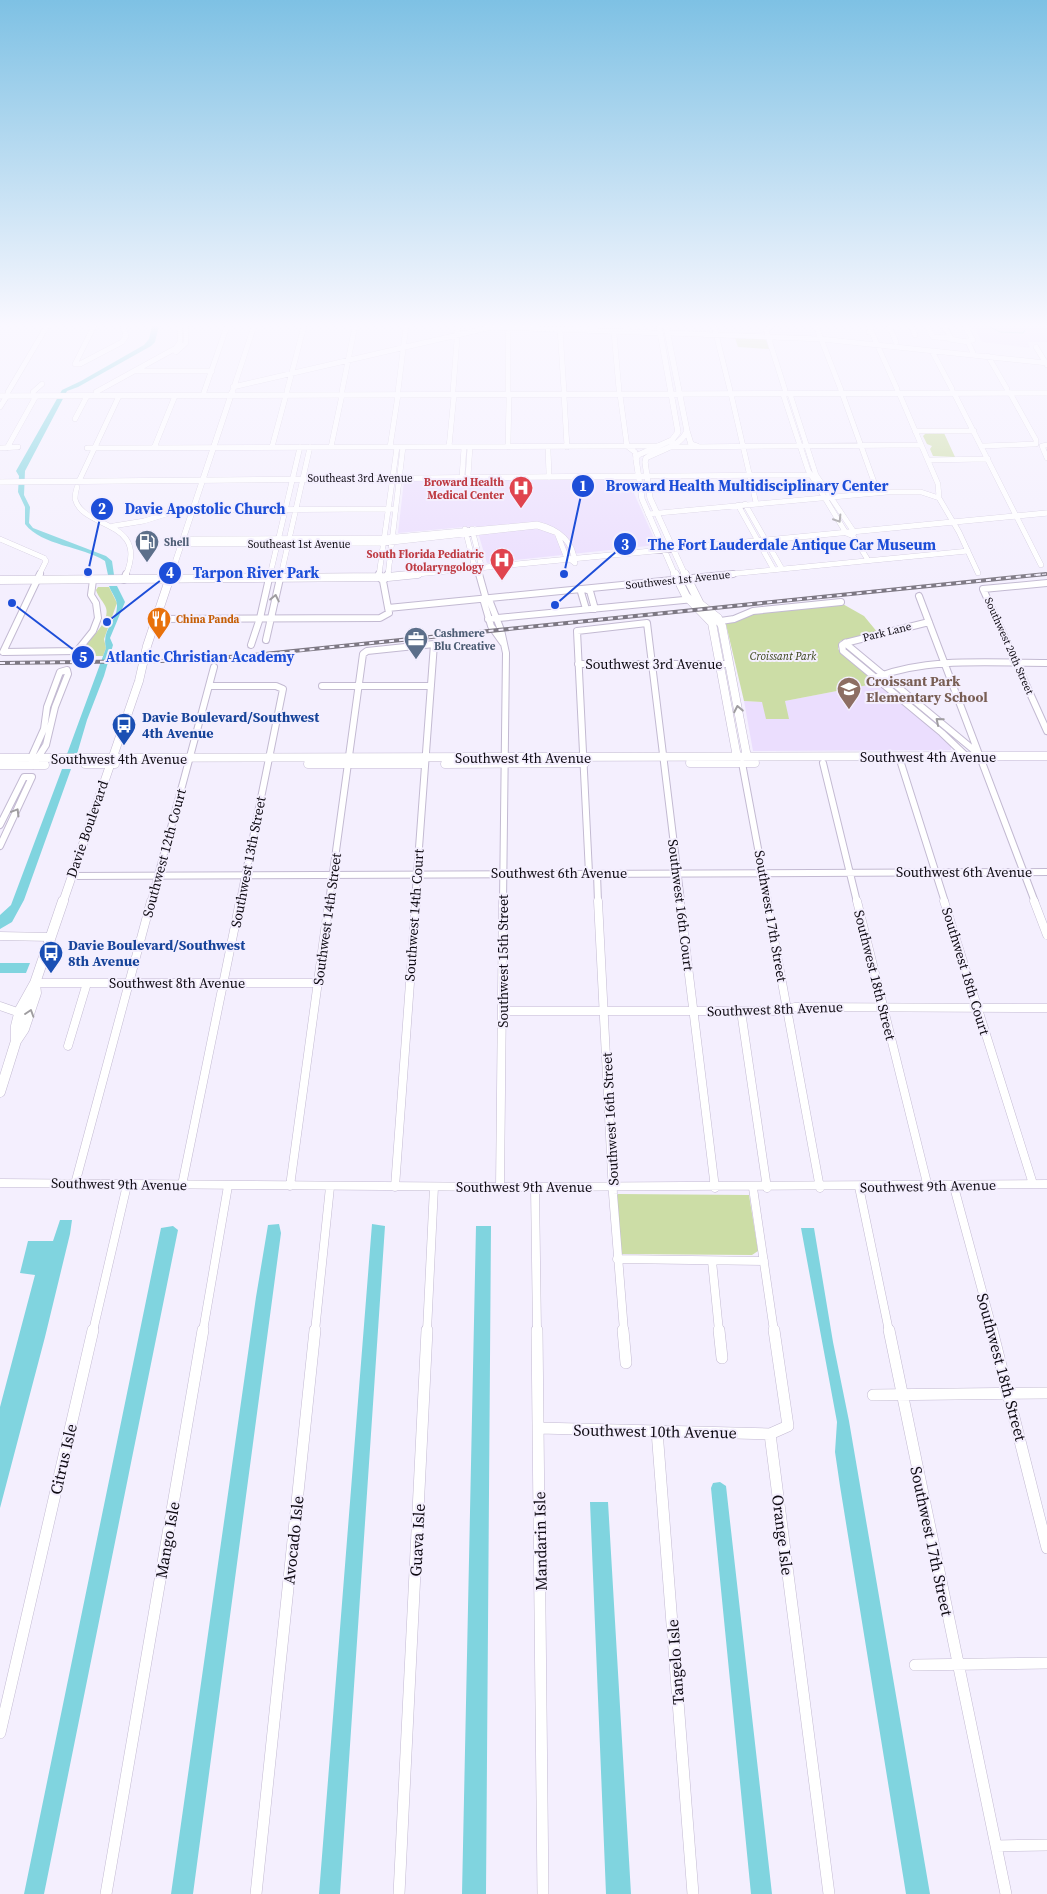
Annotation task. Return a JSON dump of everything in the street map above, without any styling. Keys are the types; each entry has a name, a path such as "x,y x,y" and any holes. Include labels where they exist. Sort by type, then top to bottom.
{"main road":[{"name":"Davie Boulevard","path":"0,1092 16,1041 24,1029 36,993 35,983 139,681 147,646 225,414"},
{"path":"697,446 690,444 684,417 676,417 678,434 658,446 641,453 636,459 642,499 678,580 692,599 716,622"},
{"path":"687,431 683,440 646,458 645,462 650,498 687,579 692,599"},
{"name":"Southeast 3rd Avenue","path":"2,482 39,481 78,484 292,478 646,476"},
{"path":"0,580 124,580 133,582 383,578 674,552 1017,518 1047,513"},
{"path":"1017,518 1047,518"},
{"name":"Southwest 17th Street","path":"716,622 730,664 742,759"},
{"name":"Southwest 17th Street","path":"716,622 720,664 742,759"},
{"name":"Southwest 4th Avenue","path":"0,758 34,761 188,762 900,760 978,754 1047,756"},
{"name":"Southwest 4th Avenue","path":"742,759 823,763 978,754 1047,762"},
{"name":"Southwest 4th Avenue","path":"0,765 34,761"},
{"name":"Davie Boulevard","path":"16,1041 14,1030 26,992 35,983"}],"street":[{"path":"6,448 25,414"},
{"path":"75,419 77,414"},
{"path":"110,414 78,484 75,498 81,508 94,518 113,526 130,548 131,558 124,580"},
{"path":"154,448 168,414"},
{"path":"272,447 281,414"},
{"path":"331,447 338,414"},
{"path":"390,447 395,414"},
{"path":"449,447 452,414"},
{"path":"508,414 508,447"},
{"path":"565,414 567,447"},
{"path":"623,414 627,446 635,452 636,459"},
{"path":"736,414 756,503"},
{"path":"794,414 813,475 824,498 868,560"},
{"path":"850,414 878,493"},
{"path":"908,414 938,484 939,498 978,572"},
{"path":"965,414 1041,565"},
{"path":"981,446 1036,444 1036,440 1021,414"},
{"path":"915,431 974,431"},
{"path":"671,447 921,445"},
{"path":"1044,445 1047,458"},
{"path":"87,448 658,446"},
{"path":"252,645 300,447"},
{"path":"266,640 310,447"},
{"path":"156,619 380,618 386,616 388,608 383,578 384,541 392,478 400,447"},
{"path":"383,578 392,538 400,478 400,447"},
{"path":"465,477 467,447"},
{"path":"548,447 549,477"},
{"path":"0,448 18,448"},
{"path":"928,460 988,459"},
{"path":"813,475 831,497 851,534"},
{"name":"Southeast 3rd Avenue","path":"646,476 813,475"},
{"path":"648,514 878,493 920,492 939,498"},
{"path":"745,504 782,569"},
{"path":"738,505 774,570"},
{"path":"113,526 144,522 168,512 193,510 395,509"},
{"path":"465,531 537,525 558,531 564,535 569,541 573,560"},
{"path":"750,528 758,527"},
{"name":"Southwest 15th Street","path":"472,530 481,565 479,570"},
{"name":"Southeast 1st Avenue","path":"182,542 384,541 392,538 465,531"},
{"name":"Southwest 15th Street","path":"465,531 474,565 479,570 486,599 484,602 488,619 504,644"},
{"path":"0,539 44,558 46,561 2,652 77,651 96,626 100,615 100,606 91,595 93,580"},
{"path":"470,550 476,549"},
{"name":"Southwest 1st Avenue","path":"388,608 968,551"},
{"name":"Southwest 20th Street","path":"1047,583 983,588 1047,731"},
{"path":"586,609 581,592 584,589 590,591 595,609"},
{"path":"919,596 1047,935"},
{"name":"Southwest 15th Street","path":"486,599 490,602 501,629 506,653 500,1187"},
{"path":"488,619 692,599"},
{"path":"716,622 734,619 753,611 841,602"},
{"name":"Park Lane","path":"880,676 845,643 929,622"},
{"name":"Southwest 16th Street","path":"626,1363 617,1260 605,1012 584,760 577,631 647,623"},
{"name":"Southwest 16th Court","path":"647,623 695,1012 714,1188"},
{"name":"Southwest 14th Court","path":"365,652 434,644 395,1187"},
{"name":"Southwest 14th Street","path":"290,1186 332,874 365,652"},
{"name":"Southwest 3rd Avenue","path":"578,664 730,664"},
{"path":"880,676 912,666 945,664 1047,664"},
{"name":"Southwest 12th Court","path":"75,1184 214,667"},
{"path":"67,670 68,674 55,706 52,728 34,761 44,729 47,707 60,674 67,670"},
{"path":"880,676 978,754"},
{"path":"880,676 966,756"},
{"name":"Southwest 13th Street","path":"182,1185 283,689 282,687 209,686"},
{"path":"322,686 431,686"},
{"name":"Southwest 17th Street","path":"742,759 820,1188"},
{"name":"Southwest 18th Court","path":"900,760 1034,1184"},
{"name":"Southwest 18th Street","path":"823,763 928,1187"},
{"path":"0,825 24,778 32,777 24,798 8,824 0,846"},
{"name":"Southwest 6th Avenue","path":"71,876 158,874 1047,872"},
{"path":"0,936 50,937"},
{"name":"Southwest 8th Avenue","path":"35,983 318,983"},
{"path":"68,1046 87,983"},
{"path":"0,1006 20,1013"},
{"name":"Southwest 8th Avenue","path":"503,1011 779,1011 795,1007 1047,1008"},
{"path":"741,1011 767,1188"},
{"name":"Southwest 9th Avenue","path":"0,1183 330,1187 714,1188 954,1187 1047,1184"},
{"name":"Citrus Isle","path":"0,1733 4,1697 126,1185"},
{"name":"Mango Isle","path":"106,1894 228,1186"},
{"name":"Avocado Isle","path":"256,1894 330,1187"},
{"name":"Guava Isle","path":"399,1894 434,1187"},
{"name":"Mandarin Isle","path":"535,1187 544,1894"},
{"name":"Southwest 18th Street","path":"954,1187 1009,1394 1047,1548"},
{"path":"753,1188 788,1426 770,1434"},
{"name":"Southwest 17th Street","path":"859,1188 1006,1894"},
{"path":"617,1260 764,1261"},
{"path":"712,1260 722,1358"},
{"path":"873,1395 1047,1393"},
{"name":"Southwest 10th Avenue","path":"539,1428 770,1434"},
{"name":"Tangelo Isle","path":"657,1431 693,1894"},
{"name":"Orange Isle","path":"770,1434 829,1894"},
{"path":"915,1665 1047,1663"},
{"path":"996,1846 1047,1846"}],"shaded area":[{"name":"Broward Health Medical Center","path":"630,480 657,545 487,563 476,526 398,533 404,481"},
{"name":"Croissant Park Elementary School","path":"869,677 873,677 951,746 951,750 753,751 744,701 762,702 788,719 785,701 868,685"}],"green space":[{"path":"926,433 944,433 955,457 933,456 930,449 932,446 927,444 923,436"},
{"path":"98,587 109,587 117,603 104,639 106,648 103,656 76,656 104,621 106,608 97,593"},
{"name":"Croissant Park","path":"841,603 864,616 878,633 840,641 838,649 869,677 868,685 785,701 789,719 766,719 762,702 744,701 726,624 753,614"},
{"path":"618,1194 749,1195 758,1251 752,1255 621,1254 616,1197"}],"water":[{"path":"48,414 55,414 25,471 24,495 30,507 29,523 33,528 106,556 112,561 114,575 108,575 105,561 96,556 41,537 25,524 25,507 18,492 19,476 16,471"},
{"path":"109,586 117,586 125,602 110,638 113,645 77,754 67,754 106,648 105,641 108,630 117,611 116,600"},
{"path":"62,769 71,769 24,900 12,922 0,929 0,915 11,905"},
{"path":"0,963 30,963 26,973 0,973"},
{"path":"60,1220 72,1220 70,1234 0,1508 0,1407 35,1275 20,1273 28,1241 53,1241"},
{"path":"279,1224 281,1233 193,1894 171,1894 256,1297 268,1225"},
{"path":"372,1224 385,1226 340,1894 319,1894"},
{"path":"173,1226 178,1230 44,1894 24,1894 161,1228"},
{"path":"476,1226 491,1226 486,1894 462,1894"},
{"path":"801,1228 814,1228 930,1894 906,1894 835,1452 837,1422"},
{"path":"720,1482 726,1486 772,1894 751,1894 711,1488 713,1483"},
{"path":"590,1502 608,1502 631,1894 606,1894"}],"railway":[{"path":"0,663 161,661 245,656 1043,574"},
{"path":"1034,575 1043,574"},
{"path":"1043,574 1047,574"}],"place":[{"name":"Broward Health Medical Center","path":"521,509"},
{"name":"Shell","path":"147,563"},
{"name":"Davie Apostolic Church","path":"88,572"},
{"name":"Broward Health Multidisciplinary Center","path":"564,574"},
{"name":"South Florida Pediatric Otolaryngology","path":"502,581"},
{"name":"Atlantic Christian Academy","path":"12,603"},
{"name":"The Fort Lauderdale Antique Car Museum","path":"555,605"},
{"name":"Tarpon River Park","path":"107,622"},
{"name":"China Panda","path":"159,640"},
{"name":"Cashmere Blu Creative","path":"416,660"},
{"name":"Croissant Park Elementary School","path":"849,710"},
{"name":"Davie Boulevard/Southwest 4th Avenue","path":"124,746"},
{"name":"Davie Boulevard/Southwest 8th Avenue","path":"51,974"}]}
